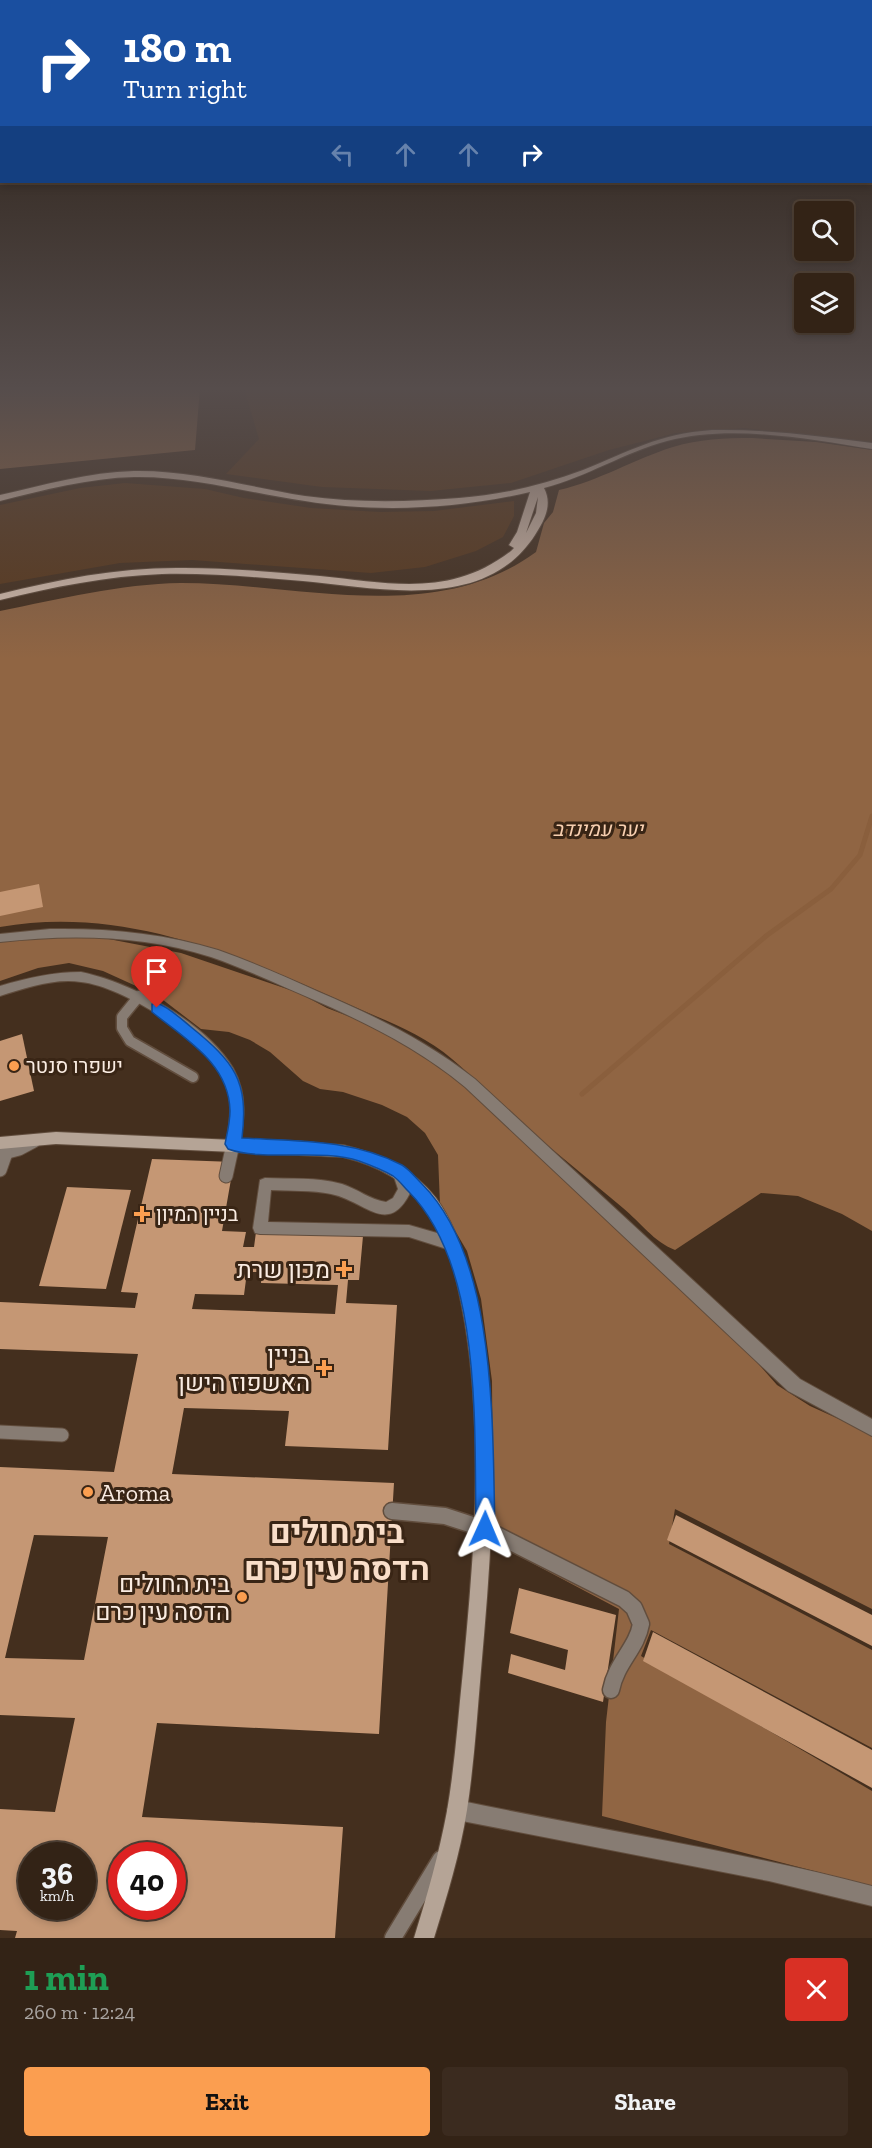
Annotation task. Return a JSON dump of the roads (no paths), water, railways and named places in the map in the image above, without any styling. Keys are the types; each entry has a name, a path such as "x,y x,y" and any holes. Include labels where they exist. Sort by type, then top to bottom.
{"main road":[{"path":"0,498 91,478"},
{"path":"179,478 310,499 379,504 447,502 512,494 567,478"},
{"path":"0,597 96,577 160,571 223,571 426,588 465,580 502,563 524,546 542,512 565,483 572,478"},
{"path":"538,487 543,494 542,512"},
{"path":"426,588 466,574 510,549 519,539 530,501 538,487"}],"street":[{"path":"0,938 35,932 82,932 128,936 200,950 347,1009 417,1043 443,1060 470,1083 794,1384 872,1428"},
{"path":"0,991 45,979 81,977 114,985 139,996 198,1040 229,1072 238,1111 233,1144"},
{"path":"2,1150 37,1139 233,1144 343,1151 378,1161 399,1171 431,1204 453,1244 464,1279 476,1337 483,1406 485,1529 457,1810 424,1938"},
{"path":"399,1171 404,1182 403,1195 388,1208 366,1204 344,1190 265,1184 260,1228 409,1231 453,1244"},
{"path":"457,1810 587,1838 758,1868 872,1896"}],"lane":[{"path":"139,996 123,1012 120,1022 123,1033 130,1041 193,1077"},
{"path":"226,1176 233,1144"},
{"path":"0,1170 2,1150"},
{"path":"0,1432 62,1436"},
{"path":"392,1511 445,1516 485,1529 633,1605 640,1621 640,1632 634,1646 618,1664 611,1690"},
{"path":"393,1938 449,1848"}],"waterway":[{"path":"582,1094 766,936 831,889 860,855 872,816"}],"place":[{"name":"ישפרו סנטר","path":"14,1066"},
{"name":"בניין המיון","path":"142,1214"},
{"name":"מכון שרת","path":"344,1269"},
{"name":"בניין האשפוז הישן","path":"324,1368"},
{"name":"Aroma","path":"88,1492"},
{"name":"בית החולים הדסה עין כרם","path":"242,1597"}],"district":[{"name":"בית חולים הדסה עין כרם","path":"337,1550"}],"park label":[{"name":"יער עמינדב","path":"598,829"}]}
